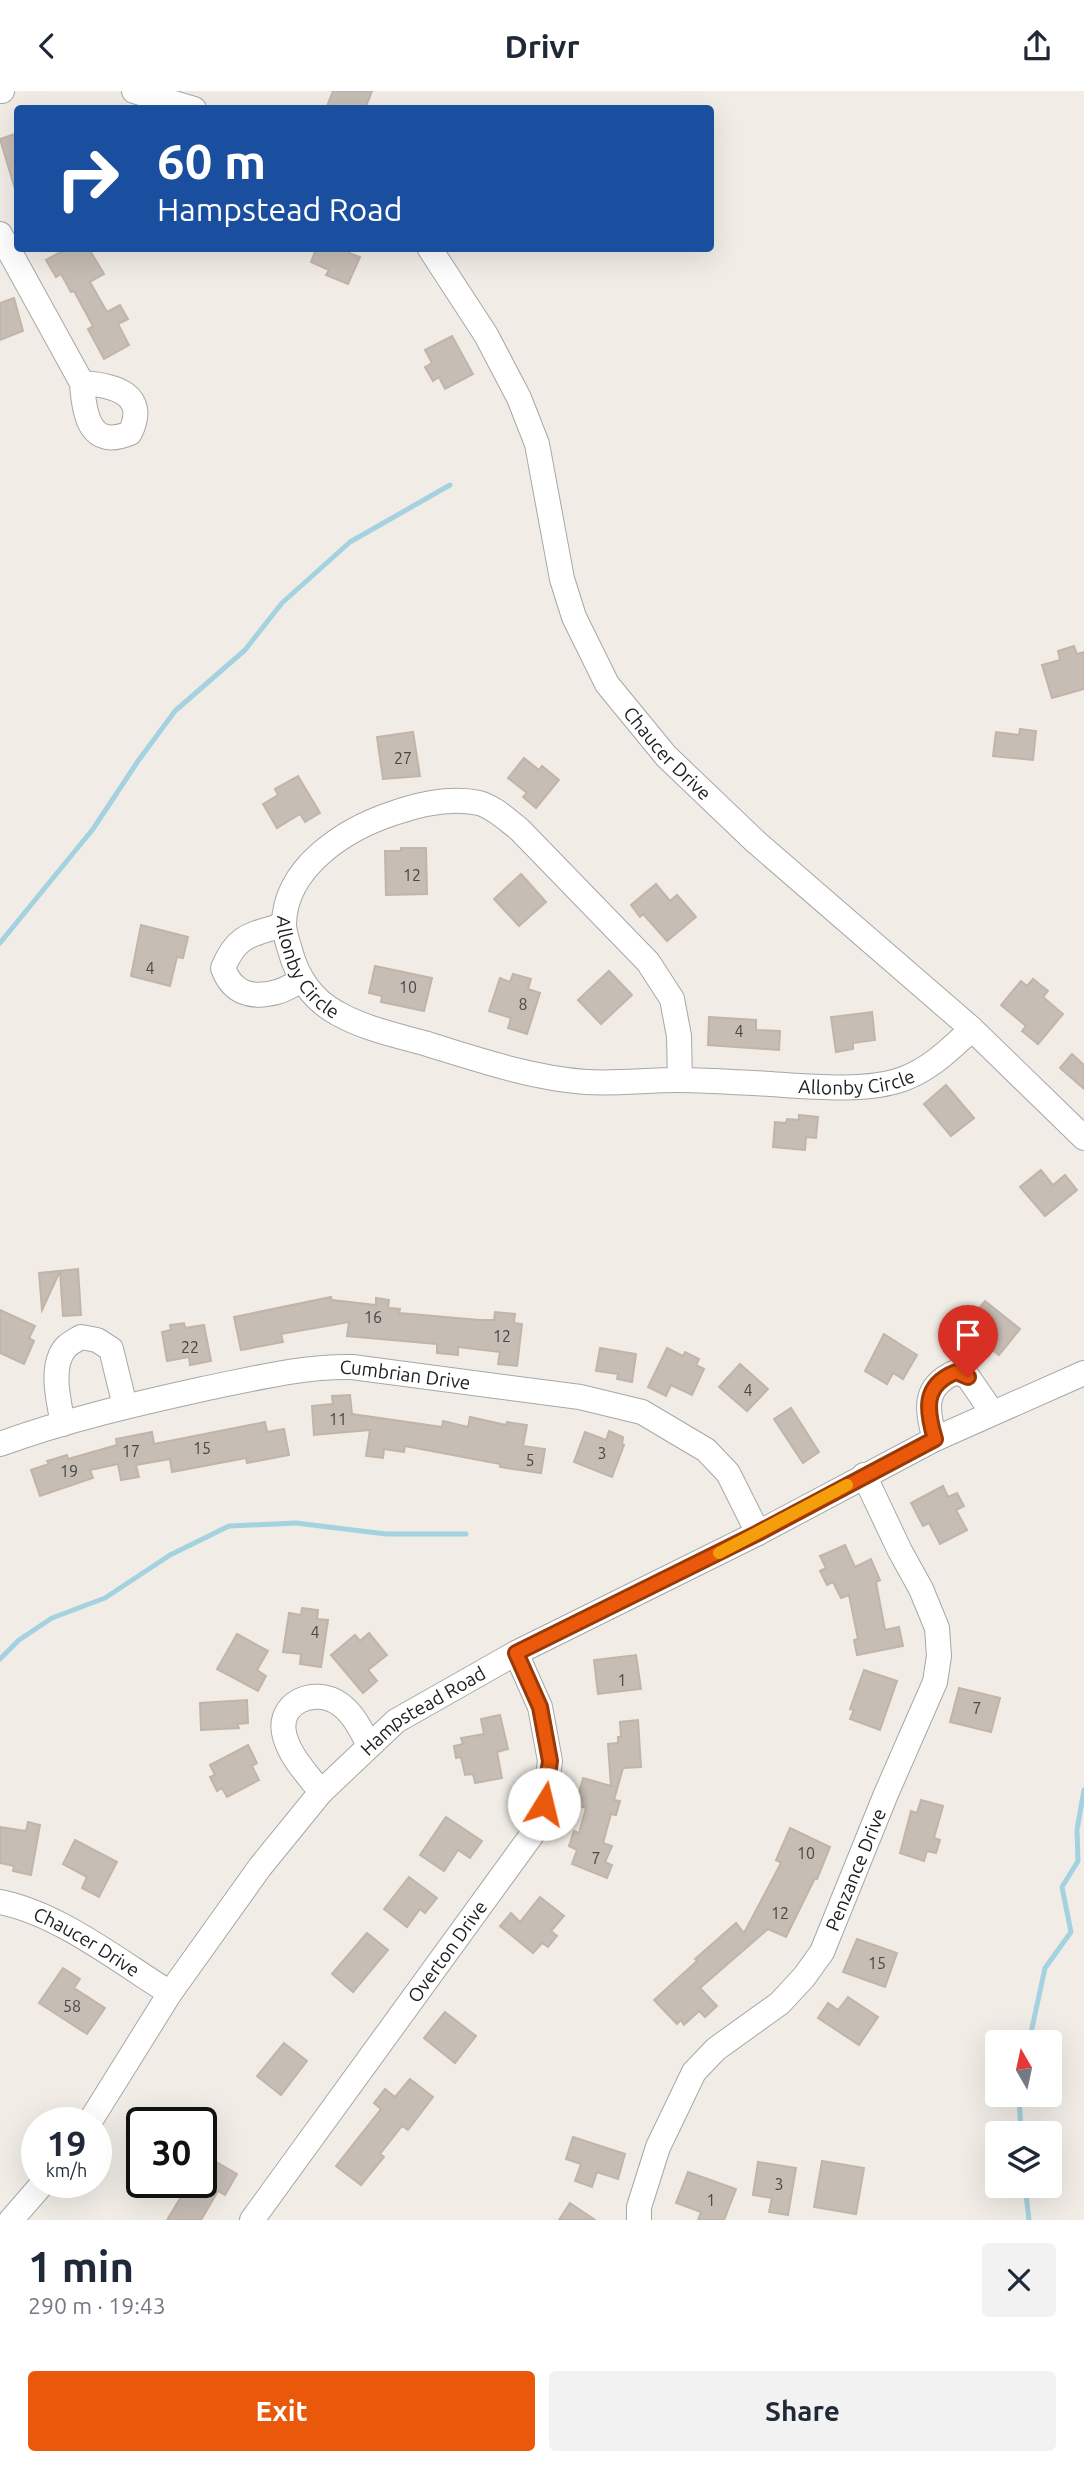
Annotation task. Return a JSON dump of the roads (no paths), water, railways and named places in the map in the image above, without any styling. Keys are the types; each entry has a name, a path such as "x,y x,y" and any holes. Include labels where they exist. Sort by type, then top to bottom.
{"street":[{"path":"134,91 181,105"},
{"path":"0,234 82,383"},
{"name":"Chaucer Drive","path":"432,252 486,335 519,398 537,444 562,579 573,617 607,684 666,756 756,842 972,1028 1084,1138"},
{"name":"Allonby Circle","path":"680,1080 680,1036 672,999 648,962 519,829 480,803 416,805 379,818 323,850 305,868 290,892 284,925 293,962 302,980 315,996 337,1013 368,1026 474,1058 554,1078 587,1082 680,1080 861,1087 902,1079 926,1067 937,1061 972,1028"},
{"path":"284,925 237,942 223,968 228,981 238,991 248,993 278,992 302,980"},
{"path":"63,1424 57,1367 65,1347 81,1337 97,1340 111,1349 125,1406"},
{"name":"Cumbrian Drive","path":"0,1444 125,1406 281,1373 322,1367 352,1367 580,1397 642,1412 706,1450 727,1473 758,1533"},
{"path":"935,1439 928,1405 934,1388 944,1377 956,1372 968,1377 992,1412"},
{"name":"Hampstead Road","path":"99,2107 170,1993 260,1867 321,1792 396,1721 516,1653 758,1533 935,1439 1084,1373"},
{"name":"Penzance Drive","path":"639,2220 639,2207 658,2147 694,2072 716,2049 780,2003 822,1952 935,1682 939,1657 937,1628 921,1589 900,1552 864,1475"},
{"name":"Overton Drive","path":"252,2220 531,1836 544,1804 550,1761 540,1707 516,1653"},
{"path":"321,1792 289,1750 284,1734 285,1716 294,1702 311,1696 325,1697 340,1703 355,1718 369,1745"},
{"name":"Chaucer Drive","path":"0,1902 65,1927 170,1993"},
{"path":"11,2220 30,2198"}],"waterway":[{"path":"0,943 93,829 175,711 245,650 282,603 350,542 450,485"},
{"path":"0,1659 19,1640 52,1618 105,1598 170,1555 229,1526 296,1523 386,1534 466,1534"},
{"path":"1032,2030 1045,1968 1071,1932 1062,1887 1078,1861 1077,1830 1084,1790"},
{"path":"1020,2107 1020,2121"},
{"path":"1026,2198 1029,2220"}]}
